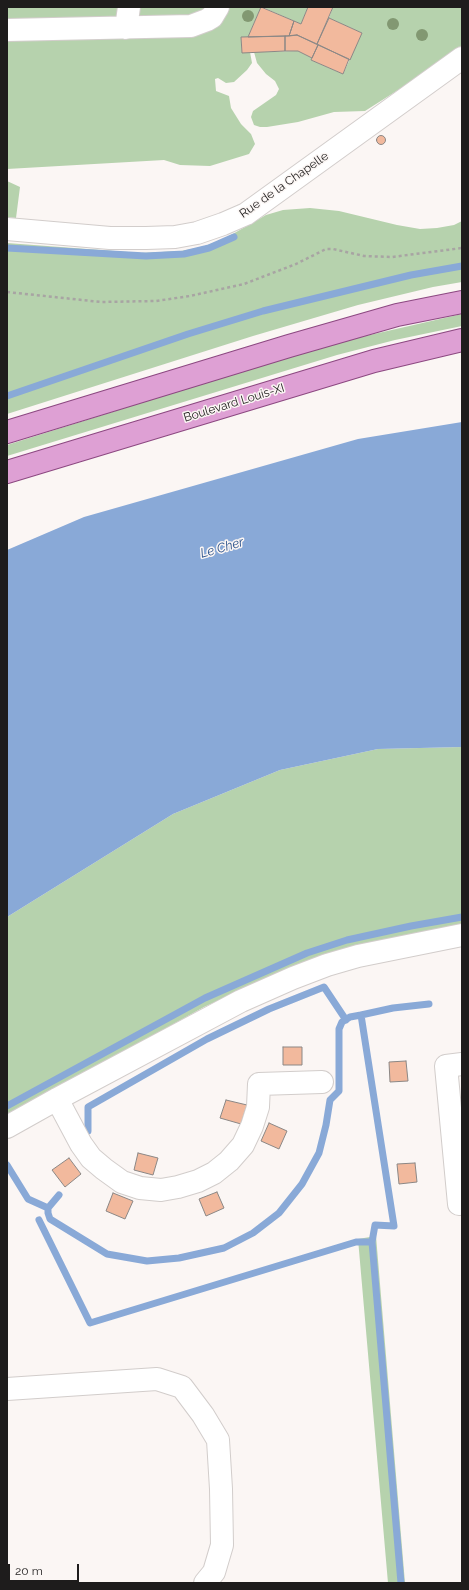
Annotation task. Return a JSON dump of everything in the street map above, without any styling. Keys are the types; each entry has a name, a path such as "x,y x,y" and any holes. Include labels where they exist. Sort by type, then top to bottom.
{"main road":[{"path":"7,432 288,346 397,315 462,302"},
{"name":"Boulevard Louis-XI","path":"7,472 374,361 462,340"}],"street":[{"path":"7,30 128,17 191,26 212,17 218,7"},
{"name":"Rue de la Chapelle","path":"7,229 110,238 146,238 175,237 197,233 223,224 246,214 462,58"},
{"path":"7,1127 241,1001 293,978 327,965 358,956 462,935"},
{"path":"459,1204 446,1066 462,1064"},
{"path":"57,1099 81,1144 91,1158 122,1182 140,1188 161,1190 198,1181 214,1173 229,1161 242,1145 252,1126 258,1107 259,1084 322,1082"},
{"path":"7,1389 157,1379 182,1387 203,1415 218,1440 222,1545 214,1572 205,1583"}],"path":[{"path":"7,292 101,302 156,301 190,296 244,284 296,264 326,249 333,249 364,256 392,257 462,248"}],"green space":[{"path":"7,7 261,7 248,37 241,37 242,52 250,52 252,63 234,82 226,83 218,78 215,79 216,91 229,96 231,108 241,124 251,134 255,144 249,154 210,166 180,165 164,160 7,169"},
{"path":"262,7 308,7 301,24"},
{"path":"333,7 462,7 462,45 406,85 365,111 334,112 298,122 267,127 254,125 251,117 253,111 276,95 279,89 275,81 266,74 257,63 254,52 298,51 312,58 311,60 343,74 362,33 329,18"},
{"path":"7,181 20,187 16,218 7,217"},
{"path":"310,208 339,211 420,229 454,225 462,221 462,282 433,287 358,305 253,336 7,414 7,243 141,253 181,251 202,247 224,239 266,215 283,210"},
{"path":"462,314 462,326 395,340 337,355 7,456 7,445 179,391 299,354 361,337"},
{"path":"462,747 462,926 283,971 204,1007 7,1117 7,917 173,814 280,770 378,749"},
{"path":"376,1236 405,1583 388,1583 358,1239"}],"water":[{"name":"Le Cher","path":"462,422 462,747 378,749 280,770 173,814 7,917 7,550 84,517 358,439"}],"building":[{"path":"261,7 294,21 289,36 248,37"},
{"path":"308,7 333,7 317,44 297,35 289,36 294,21 301,24"},
{"path":"329,18 362,33 350,60 317,44"},
{"path":"297,35 318,45 312,58 298,51 285,51 285,36"},
{"path":"285,36 285,51 242,53 241,37"},
{"path":"318,45 349,59 343,74 311,60"},
{"path":"381,135 386,140 381,145 376,140"},
{"path":"283,1047 302,1047 302,1065 283,1065"},
{"path":"406,1061 408,1081 390,1082 389,1062"},
{"path":"226,1100 247,1105 241,1124 220,1118"},
{"path":"269,1123 287,1131 279,1149 261,1141"},
{"path":"138,1153 158,1158 153,1175 134,1170"},
{"path":"69,1158 81,1174 65,1187 52,1170"},
{"path":"415,1163 417,1182 399,1184 397,1164"},
{"path":"217,1192 224,1208 206,1216 199,1199"},
{"path":"113,1193 133,1201 125,1219 106,1211"}],"waterway":[{"path":"7,248 146,256 184,254 209,248 234,237"},
{"path":"7,396 188,334 263,311 411,275 462,266"},
{"path":"7,1106 205,998 307,953 347,940 462,917"},
{"path":"88,1131 88,1107 207,1039 269,1009 324,987 346,1020"},
{"path":"361,1015 393,1008 429,1004"},
{"path":"59,1195 48,1208 50,1219 107,1254 147,1261 179,1258 224,1248 253,1233 279,1213 302,1184 319,1153 330,1100 339,1091 339,1029 342,1022 350,1017 361,1015 394,1226 375,1225 372,1242 401,1583"},
{"path":"7,1165 28,1199 48,1208"},
{"path":"39,1220 90,1323 356,1242 372,1242"}]}
